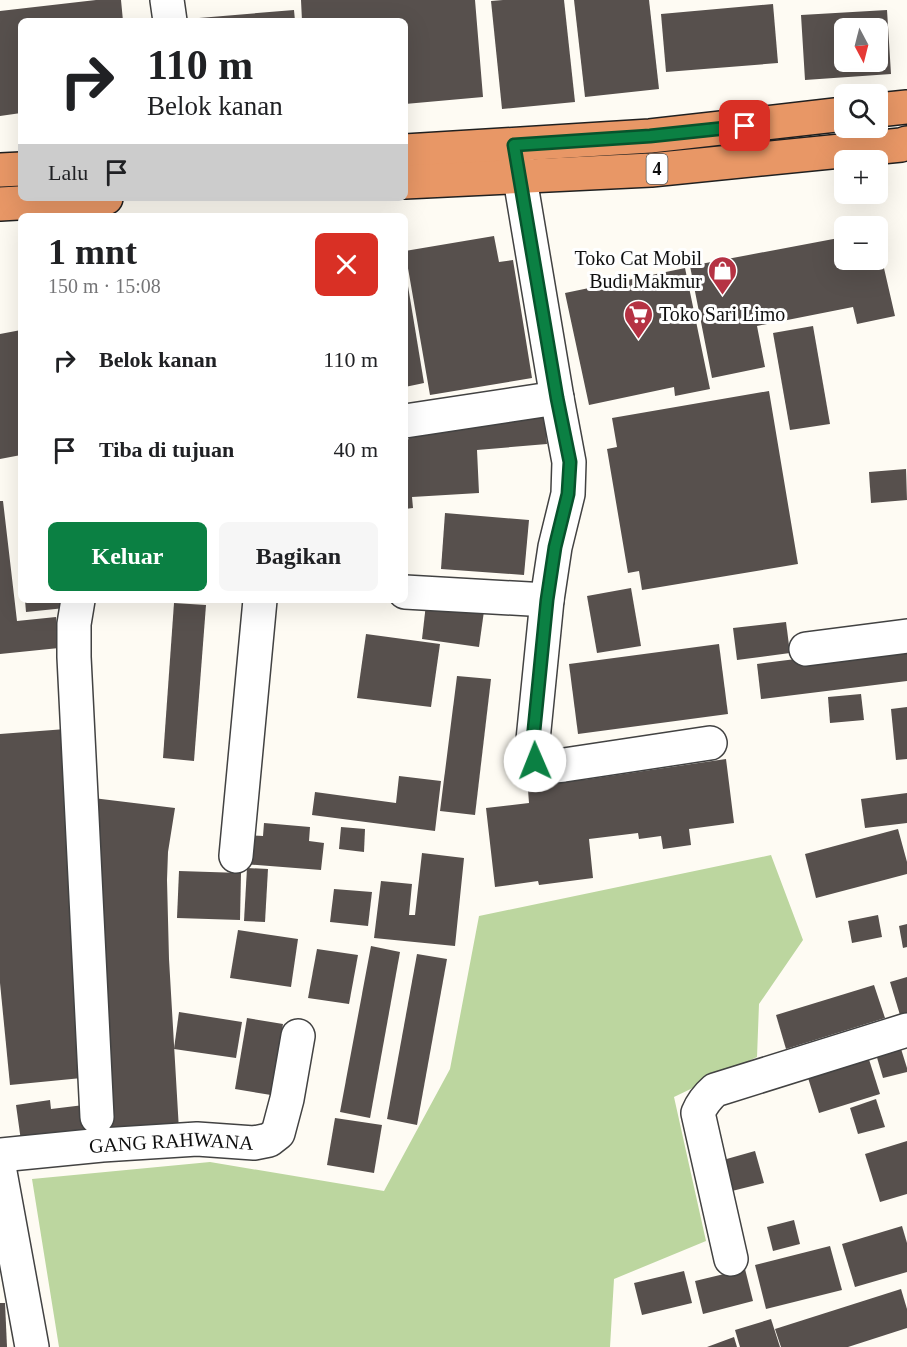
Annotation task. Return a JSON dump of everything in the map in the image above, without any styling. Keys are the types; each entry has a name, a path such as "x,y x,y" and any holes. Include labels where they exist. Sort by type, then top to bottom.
{"highway":[{"path":"888,109 907,106"},
{"name":"4","path":"408,151 650,136 834,115"},
{"name":"4","path":"408,182 651,170 907,144"},
{"path":"0,170 18,169"},
{"path":"0,204 53,201"}],"street":[{"path":"167,0 170,18"},
{"path":"514,145 570,462 568,494 555,547 547,600 532,750 535,761 545,767 710,743"},
{"path":"408,421 557,398"},
{"path":"408,592 547,600"},
{"path":"78,603 74,624 74,657 97,1117"},
{"path":"236,856 260,603"},
{"path":"806,649 907,636"},
{"path":"731,1259 698,1113 706,1098 715,1090 907,1030"},
{"name":"GANG RAHWANA","path":"0,1155 197,1139 254,1143 269,1140 278,1133 298,1036"},
{"path":"0,1172 32,1347"}],"green space":[{"path":"771,855 803,940 759,1004 757,1057 674,1097 706,1241 614,1279 610,1347 59,1347 32,1179 210,1162 384,1191 450,1069 479,916"}],"building":[{"path":"96,0 121,0 123,18 18,18 18,113 0,116 0,11"},
{"path":"301,0 475,0 483,97 408,104 408,18 302,18"},
{"path":"564,0 575,102 502,109 491,1"},
{"path":"574,0 649,0 659,89 585,97"},
{"path":"773,4 778,63 666,72 661,14"},
{"path":"294,10 295,18 199,18"},
{"path":"887,10 888,18 834,18 834,72 888,72 888,26 891,74 805,80 801,15"},
{"path":"494,236 499,262 513,260 532,378 430,395 408,268 408,250"},
{"path":"834,239 834,270 884,270 895,316 857,324 853,307 757,326 765,367 712,378 690,266"},
{"name":"Toko Sari Limo","path":"685,268 710,389 675,396 674,387 589,405 565,293"},
{"path":"408,286 424,383 408,386"},
{"path":"813,326 830,424 790,430 773,333"},
{"path":"18,331 18,456 0,459 0,334"},
{"path":"769,391 798,564 642,590 639,571 628,573 607,449 617,447 612,418"},
{"path":"544,411 547,444 477,450 479,493 412,497 413,508 408,509 408,421"},
{"path":"906,469 907,500 871,503 869,472"},
{"path":"0,501 3,501 17,621 56,617 59,648 0,654"},
{"path":"445,513 529,520 524,575 441,569"},
{"path":"631,588 641,646 597,653 587,596"},
{"path":"25,603 64,603 65,608 26,612"},
{"path":"174,603 206,605 194,761 163,758"},
{"path":"426,604 484,611 479,647 422,639"},
{"path":"786,622 790,653 737,660 733,628"},
{"path":"366,634 440,644 431,707 357,698"},
{"path":"719,644 728,714 578,734 569,664"},
{"path":"907,645 907,681 761,699 757,664"},
{"path":"457,676 491,679 475,815 440,811"},
{"path":"861,694 864,720 830,723 828,697"},
{"path":"907,707 907,759 896,760 891,709"},
{"path":"66,729 92,1077 10,1085 0,983 0,734"},
{"path":"726,759 734,823 689,829 691,845 663,849 661,836 639,839 638,833 589,839 593,878 539,885 538,881 495,887 486,808 529,803 527,777 581,771 582,780"},
{"path":"399,776 441,781 435,831 312,815 315,792 396,803"},
{"path":"907,793 907,823 865,828 861,799"},
{"path":"93,798 175,808 168,852 167,880 179,1130 111,1134 99,962"},
{"path":"264,823 310,827 309,841 324,843 321,870 244,864 246,835 263,836"},
{"path":"341,827 365,829 364,852 339,849"},
{"path":"898,829 907,862 907,874 816,898 805,854"},
{"path":"422,853 464,858 455,946 374,938 381,881 412,884 409,915 415,915"},
{"path":"247,868 268,869 265,922 244,921"},
{"path":"179,871 241,873 240,920 177,918"},
{"path":"334,889 372,892 368,926 330,922"},
{"path":"878,915 882,937 852,943 848,921"},
{"path":"907,924 907,947 903,948 899,926"},
{"path":"238,930 298,939 291,987 230,978"},
{"path":"371,946 400,952 370,1118 340,1112"},
{"path":"317,949 358,955 349,1004 308,998"},
{"path":"417,954 447,959 417,1125 387,1119"},
{"path":"907,977 907,1013 900,1015 890,982"},
{"path":"874,985 885,1018 786,1049 776,1015"},
{"path":"179,1012 242,1022 236,1058 174,1049"},
{"path":"247,1018 283,1024 271,1095 235,1089"},
{"path":"897,1036 907,1072 883,1078 873,1044"},
{"path":"865,1047 880,1094 819,1113 804,1065"},
{"path":"876,1099 885,1127 858,1134 850,1108"},
{"path":"50,1100 51,1109 84,1105 88,1132 21,1141 16,1105"},
{"path":"335,1118 382,1125 374,1173 327,1165"},
{"path":"907,1141 907,1194 880,1202 865,1154"},
{"path":"755,1151 764,1183 724,1193 716,1162"},
{"path":"794,1220 800,1244 773,1251 767,1227"},
{"path":"902,1226 907,1243 907,1272 855,1287 842,1244"},
{"path":"830,1246 842,1290 766,1309 755,1265"},
{"path":"745,1269 753,1301 703,1314 695,1281"},
{"path":"684,1271 692,1303 642,1315 634,1283"},
{"path":"901,1289 907,1309 907,1328 848,1347 781,1347 775,1329"},
{"path":"0,1303 5,1303 7,1347 0,1347"},
{"path":"771,1319 780,1347 740,1347 735,1330"},
{"path":"734,1337 737,1347 707,1347"}],"place":[{"name":"Toko Cat Mobil Budi Makmur","path":"723,296"},
{"name":"Toko Sari Limo","path":"638,340"}],"route":[{"path":"535,761 532,750 547,600 555,547 568,494 570,462 514,145 650,136 745,126"}]}
